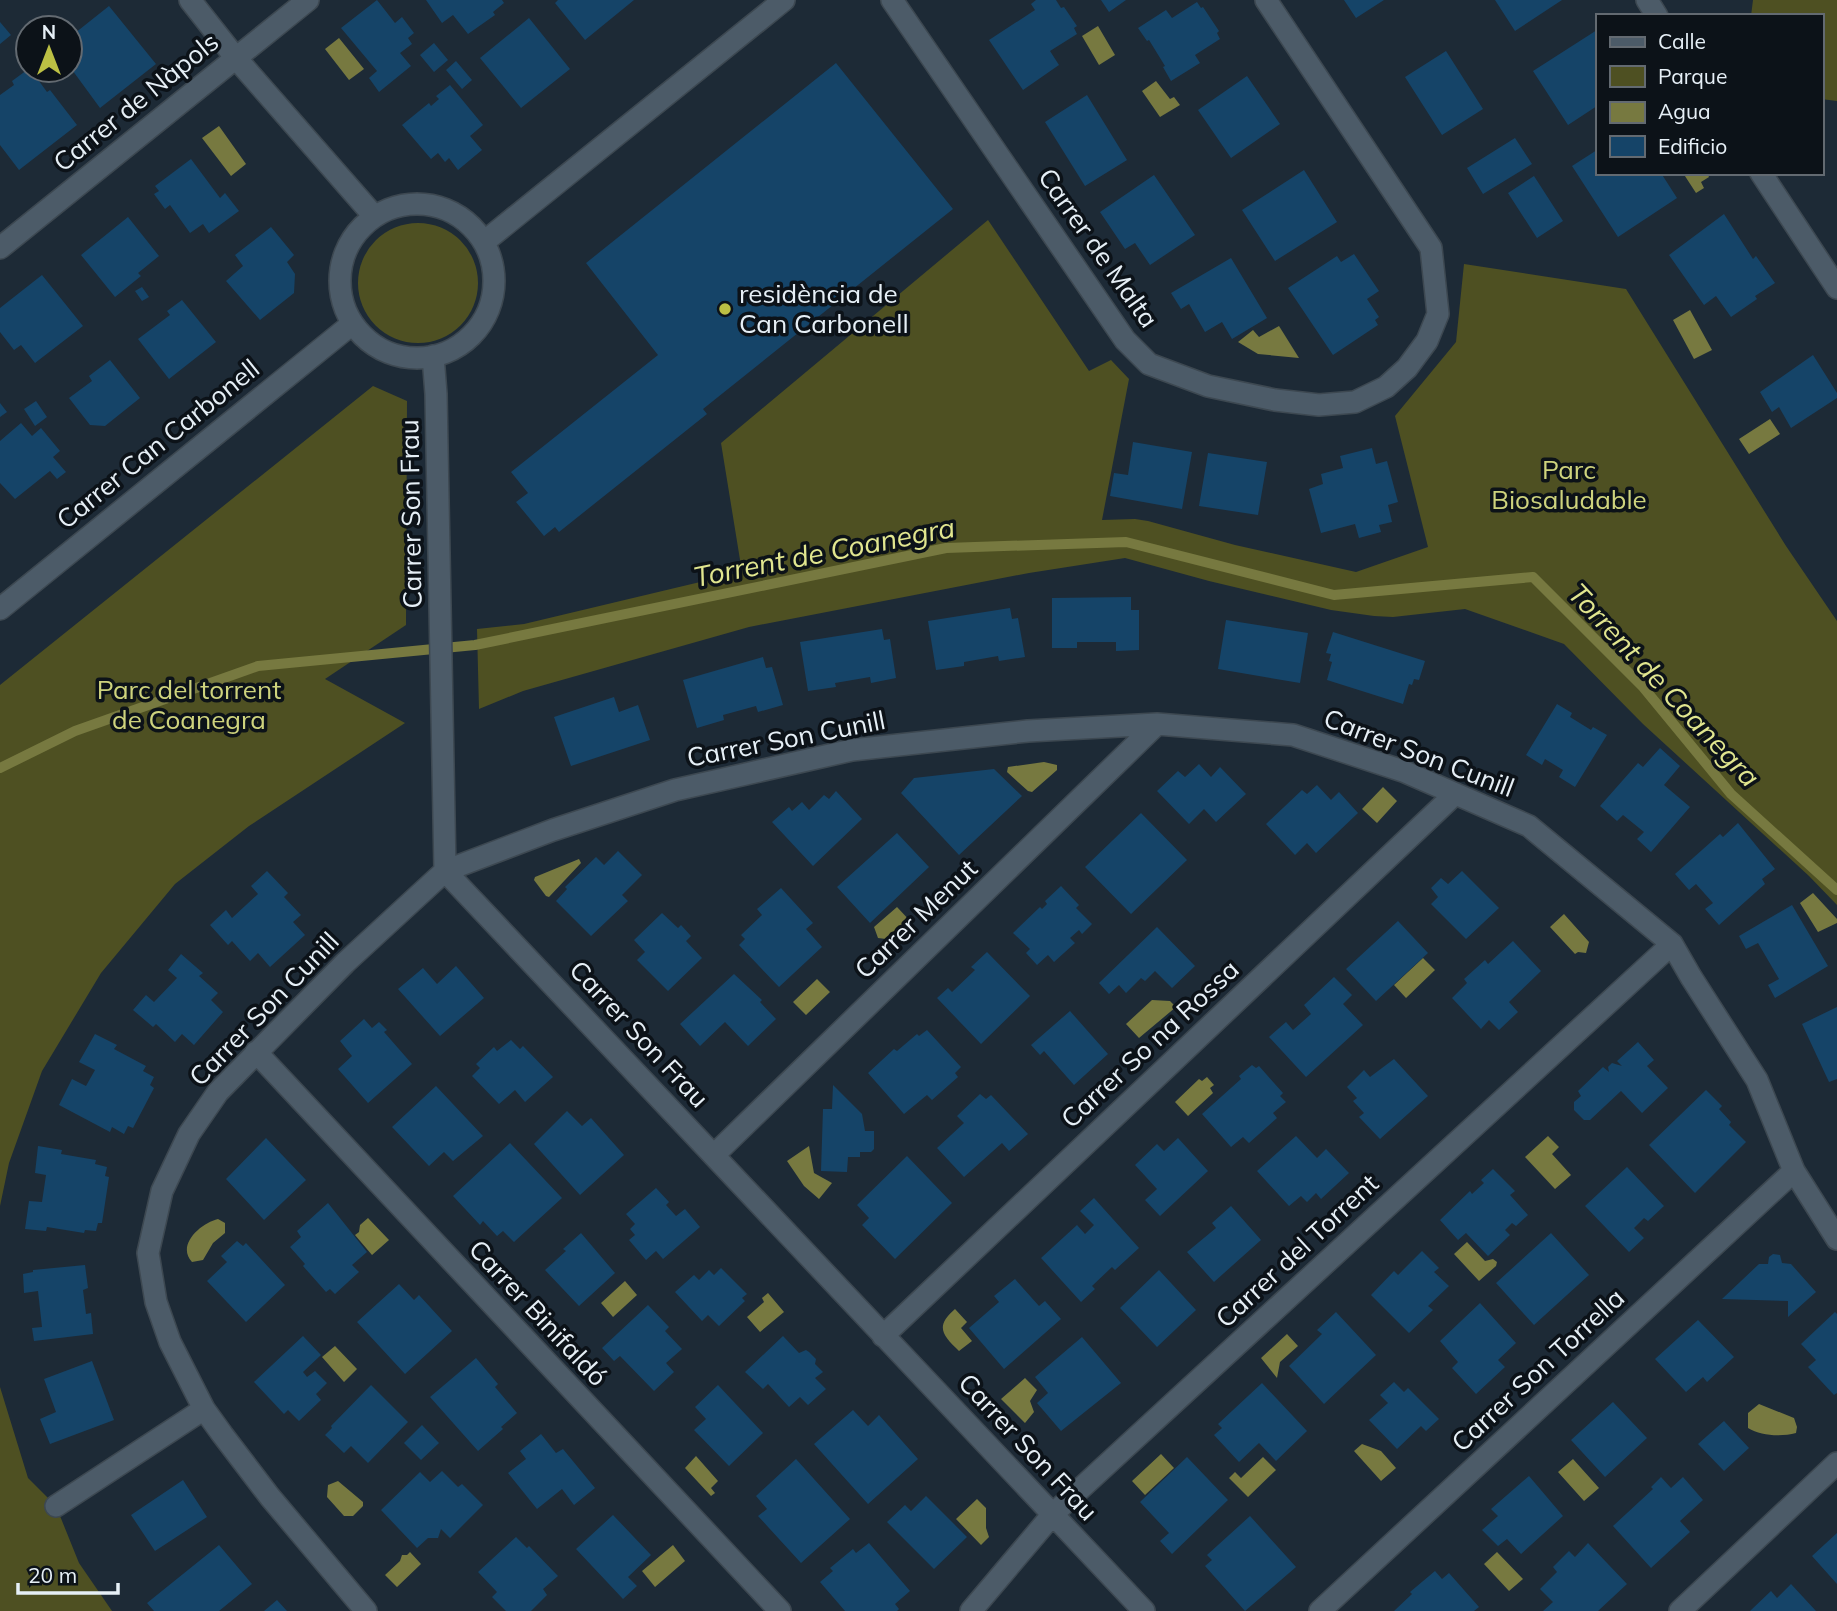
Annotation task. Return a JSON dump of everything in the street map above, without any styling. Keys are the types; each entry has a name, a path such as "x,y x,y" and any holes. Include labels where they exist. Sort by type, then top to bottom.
{"street":[{"path":"190,0 235,57 374,216"},
{"name":"Carrer de Nàpols","path":"0,248 308,0"},
{"path":"484,242 784,0"},
{"name":"Carrer de Malta","path":"892,0 1125,340 1149,364 1208,386 1275,400 1319,405 1355,402 1386,387 1407,368 1427,341 1438,314 1431,248 1266,0"},
{"path":"1762,175 1837,288"},
{"path":"422,203 447,209 468,223 484,242 492,265 494,289 488,312 474,332 456,348 433,356 410,358 387,352 367,341 352,324 342,301 339,277 344,254 356,232 374,216 397,205 422,203"},
{"name":"Carrer Can Carbonell","path":"0,609 352,324"},
{"name":"Carrer Son Frau","path":"433,356 444,722 445,871 1144,1611"},
{"name":"Carrer Son Cunill","path":"366,1611 270,1497 204,1409 170,1342 156,1302 148,1253 162,1191 189,1134 218,1092 345,963 445,871 553,830 675,790 852,750 1028,731 1157,724 1293,735 1404,771 1529,826 1672,944 1757,1080 1794,1171 1837,1239"},
{"name":"Carrer Menut","path":"714,1155 1157,724"},
{"name":"Carrer So na Rossa","path":"883,1336 1455,794"},
{"name":"Carrer del Torrent","path":"971,1611 1053,1514 1672,944"},
{"name":"Carrer Binifaldó","path":"256,1052 780,1611"},
{"name":"Carrer Son Torrella","path":"1320,1611 1794,1171"},
{"path":"56,1506 204,1409"},
{"path":"1680,1611 1837,1463"}],"green space":[{"path":"1753,0 1837,0 1837,101 1823,99 1823,14 1751,14"},
{"name":"Parc Biosaludable","path":"988,220 1089,371 1111,360 1129,379 1102,520 1148,521 1235,545 1356,572 1428,547 1395,416 1456,342 1464,264 1626,289 1786,546 1837,621 1837,905 1809,876 1643,724 1564,644 1465,609 1393,617 1331,610 1125,558 1029,573 749,627 523,691 479,709 477,629 524,624 742,572 721,443"},
{"path":"418,223 441,227 461,240 474,260 478,283 474,306 461,326 441,339 418,343 395,339 375,326 362,306 358,283 362,260 375,240 395,227"},
{"name":"Parc del torrent de Coanegra","path":"373,386 407,401 406,625 325,679 405,723 249,826 175,884 101,973 42,1071 9,1163 0,1206 0,685"},
{"path":"0,1387 28,1478 56,1506 79,1563 112,1611 0,1611"}],"water":[{"path":"1098,26 1115,55 1099,65 1082,36"},
{"path":"339,38 364,69 349,80 325,49"},
{"path":"1156,81 1170,99 1174,97 1180,105 1160,117 1142,91"},
{"path":"219,126 246,164 231,176 202,138"},
{"path":"1684,175 1708,175 1709,177 1701,182 1704,188 1696,193"},
{"path":"1690,310 1712,350 1694,359 1673,320"},
{"path":"1279,326 1299,358 1258,354 1238,342 1253,330 1259,337"},
{"path":"1770,419 1780,434 1749,454 1739,439"},
{"path":"1044,762 1057,765 1057,770 1032,792 1007,772 1008,767"},
{"path":"1383,787 1397,801 1377,823 1362,809"},
{"path":"579,859 581,863 549,897 534,880 535,877"},
{"path":"1813,893 1837,919 1837,923 1818,932 1800,903"},
{"path":"897,907 912,923 889,943 886,939 878,938 874,927"},
{"path":"1564,914 1589,942 1586,953 1575,954 1550,927"},
{"path":"1423,958 1435,970 1406,998 1394,985"},
{"path":"817,979 830,992 806,1015 793,1002"},
{"path":"1152,1000 1170,1001 1176,1007 1139,1038 1126,1024"},
{"path":"1207,1077 1214,1085 1210,1088 1213,1093 1188,1116 1175,1102 1199,1079 1202,1081"},
{"path":"1548,1136 1559,1147 1552,1154 1571,1175 1555,1189 1525,1157"},
{"path":"809,1146 814,1173 832,1183 819,1199 804,1186 787,1161"},
{"path":"368,1218 389,1240 372,1255 355,1235 359,1232 360,1225"},
{"path":"218,1219 225,1223 225,1233 213,1243 203,1260 192,1262 187,1249 189,1242 198,1230"},
{"path":"1467,1242 1485,1261 1493,1259 1497,1262 1479,1281 1454,1254"},
{"path":"625,1281 637,1295 613,1317 601,1303"},
{"path":"768,1293 784,1312 760,1332 747,1317 764,1302 762,1298"},
{"path":"955,1309 967,1322 961,1328 972,1341 959,1351 943,1330 945,1320"},
{"path":"1287,1334 1298,1346 1280,1362 1277,1378 1261,1358"},
{"path":"335,1346 357,1369 344,1382 322,1357"},
{"path":"1025,1378 1037,1390 1030,1401 1034,1412 1025,1423 1001,1399"},
{"path":"1759,1404 1794,1418 1796,1433 1771,1435 1748,1428 1748,1413"},
{"path":"1362,1444 1381,1451 1396,1468 1381,1481 1354,1451"},
{"path":"1161,1454 1174,1468 1145,1495 1132,1481"},
{"path":"696,1456 718,1481 711,1488 715,1493 711,1496 685,1468"},
{"path":"1263,1457 1276,1470 1248,1497 1229,1478 1235,1472 1241,1478"},
{"path":"1573,1459 1599,1488 1584,1501 1558,1472"},
{"path":"338,1481 363,1502 363,1506 353,1516 344,1516 327,1497 328,1485"},
{"path":"977,1499 986,1508 989,1537 981,1545 956,1519"},
{"path":"673,1545 685,1561 655,1587 642,1571"},
{"path":"410,1552 421,1564 397,1587 385,1575 400,1561 402,1555"},
{"path":"1497,1552 1523,1579 1509,1591 1484,1564"}],"building":[{"path":"377,0 395,23 402,17 414,33 408,38 412,44 400,53 411,66 379,92 369,78 377,71 341,28"},
{"path":"426,0 502,0 504,3 493,12 495,15 468,34 453,15 442,23"},
{"path":"558,0 634,0 585,40 555,3"},
{"path":"1036,0 1056,0 1077,26 1074,28 1077,34 1050,51 1059,65 1023,90 989,40 1035,10 1031,4"},
{"path":"1101,0 1126,0 1109,12"},
{"path":"1344,0 1384,0 1356,18"},
{"path":"1495,0 1562,0 1515,31"},
{"path":"1197,2 1219,31 1217,33 1220,39 1195,55 1200,63 1171,81 1149,40 1147,41 1138,28 1166,10 1172,18"},
{"path":"109,6 156,64 100,108 82,84 84,26"},
{"path":"529,18 570,69 521,108 480,58"},
{"path":"0,22 11,35 0,44"},
{"path":"1596,31 1596,107 1568,125 1533,71"},
{"path":"434,43 448,60 434,72 420,55"},
{"path":"1446,51 1483,109 1442,135 1405,77"},
{"path":"456,61 472,80 462,89 446,70"},
{"name":"residència de Can Carbonell","path":"836,63 953,209 703,409 707,414 559,532 555,527 544,536 516,502 528,493 511,472 658,355 586,263"},
{"path":"1247,76 1280,124 1231,158 1198,110"},
{"path":"14,80 14,84 41,84 47,92 50,90 77,125 19,170 0,145 0,95 14,85 12,81"},
{"path":"450,85 483,125 470,136 482,150 458,170 449,158 445,162 438,153 431,159 402,125 429,103 431,106 439,99 436,96"},
{"path":"1087,95 1127,160 1085,186 1045,122"},
{"path":"1515,138 1532,164 1483,194 1467,168"},
{"path":"1596,151 1596,175 1662,175 1677,198 1618,237 1572,166"},
{"path":"191,159 220,198 225,193 239,211 209,233 203,224 190,233 170,205 165,209 154,194 159,191 155,186"},
{"path":"1304,170 1337,222 1275,261 1242,210"},
{"path":"1154,175 1195,235 1150,265 1135,243 1125,249 1100,212"},
{"path":"1534,176 1563,221 1537,238 1508,193"},
{"path":"1724,214 1753,259 1756,256 1775,283 1731,317 1716,296 1704,305 1669,255"},
{"path":"128,217 159,256 138,273 141,276 115,297 81,255"},
{"path":"271,227 294,255 287,262 295,274 294,293 260,320 226,281 243,266 235,255"},
{"path":"1354,254 1379,291 1367,299 1379,317 1375,320 1378,325 1333,355 1288,288 1337,256 1341,262"},
{"path":"1231,258 1267,318 1232,339 1222,322 1205,332 1189,304 1181,309 1171,293"},
{"path":"42,275 83,326 35,363 21,345 14,350 0,332 0,308"},
{"path":"142,287 149,297 142,301 135,291"},
{"path":"182,300 216,342 169,379 138,339 170,315 167,311"},
{"path":"1813,355 1837,393 1837,398 1791,428 1779,407 1772,412 1760,392"},
{"path":"110,360 140,398 105,426 90,425 69,398 92,381 89,376"},
{"path":"36,401 47,417 35,426 24,409"},
{"path":"0,403 7,412 0,417"},
{"path":"21,423 32,436 41,428 60,451 53,457 66,472 57,479 50,471 15,499 0,483 0,441"},
{"path":"1133,442 1192,452 1182,509 1110,496 1114,473 1128,475"},
{"path":"1372,448 1376,464 1387,461 1398,502 1388,505 1392,522 1379,525 1381,532 1359,538 1355,524 1321,533 1309,489 1323,484 1321,474 1343,468 1340,456"},
{"path":"1208,453 1267,462 1258,515 1199,506"},
{"path":"1131,597 1131,610 1139,610 1139,650 1116,651 1116,642 1077,642 1077,648 1052,648 1052,598"},
{"path":"1010,608 1012,619 1018,618 1025,657 999,661 998,656 964,662 964,666 936,670 928,621"},
{"path":"1226,620 1308,633 1300,683 1218,669"},
{"path":"882,629 884,640 890,639 896,678 871,683 870,677 835,683 836,687 808,691 800,642"},
{"path":"1333,632 1425,661 1419,680 1414,679 1412,685 1409,684 1403,704 1327,680 1332,662 1329,661 1331,654 1326,653"},
{"path":"763,657 766,668 772,667 783,705 758,712 756,706 723,715 724,720 697,728 683,680"},
{"path":"614,697 619,712 638,705 650,740 571,766 554,717"},
{"path":"1557,704 1572,713 1570,717 1591,730 1593,727 1607,735 1575,787 1559,777 1563,770 1545,759 1542,765 1526,755"},
{"path":"1660,748 1680,766 1664,785 1690,807 1651,852 1637,839 1644,832 1623,815 1617,821 1600,806 1638,763 1643,767"},
{"path":"1199,764 1211,777 1220,767 1246,794 1216,822 1204,809 1189,824 1157,791 1178,771 1185,777"},
{"path":"994,769 1022,796 959,855 901,793 914,778"},
{"path":"1317,785 1331,800 1339,792 1358,813 1316,853 1307,843 1295,855 1266,824 1302,790 1307,794"},
{"path":"836,791 862,819 813,866 772,822 789,807 792,811 802,802 809,810 824,795 829,799"},
{"path":"1141,813 1187,860 1131,914 1085,867"},
{"path":"1738,823 1775,869 1762,879 1765,884 1719,925 1705,909 1713,903 1696,884 1689,890 1675,874 1720,834 1723,837"},
{"path":"897,833 929,867 870,923 837,887"},
{"path":"618,851 642,875 622,895 628,901 591,936 556,901 567,889 565,887 596,857 604,865"},
{"path":"267,871 288,893 284,897 301,915 293,922 305,935 270,967 258,953 250,961 232,941 228,945 210,925 226,910 232,918 258,894 251,886"},
{"path":"1462,871 1499,908 1466,939 1431,904 1438,897 1431,888 1441,878 1448,884"},
{"path":"1061,886 1079,905 1076,908 1092,924 1082,934 1079,930 1070,938 1075,943 1054,962 1048,955 1037,965 1026,953 1030,949 1013,933 1040,907 1042,909 1047,904 1045,901"},
{"path":"781,888 813,923 806,929 822,947 779,987 739,945 745,939 741,935 762,915 757,909"},
{"path":"1792,905 1828,966 1775,998 1768,985 1779,979 1758,943 1746,949 1739,936"},
{"path":"662,913 678,928 681,925 691,936 686,941 702,958 668,991 637,960 645,952 634,940"},
{"path":"1398,921 1428,953 1376,1001 1346,969"},
{"path":"1157,927 1195,966 1172,988 1155,971 1145,981 1141,978 1126,993 1119,985 1109,994 1099,983"},
{"path":"1513,941 1541,971 1509,1002 1518,1012 1499,1030 1489,1020 1481,1029 1452,998 1467,983 1464,979 1485,960 1488,964"},
{"path":"987,952 1030,996 981,1044 937,998 948,988 952,992 975,970 971,967"},
{"path":"181,954 203,973 199,976 218,993 211,1000 223,1012 194,1045 182,1034 175,1042 156,1024 153,1027 133,1010 146,995 154,1002 177,978 168,970"},
{"path":"456,966 484,998 440,1036 398,989 423,968 437,984"},
{"path":"734,974 762,1000 760,1002 776,1019 748,1046 725,1022 700,1046 680,1024"},
{"path":"1334,977 1352,995 1343,1004 1363,1025 1306,1077 1269,1037 1286,1022 1293,1030 1311,1014 1304,1005"},
{"path":"1837,1007 1837,1079 1829,1082 1802,1024"},
{"path":"1070,1011 1108,1054 1074,1085 1044,1051 1040,1055 1031,1045"},
{"path":"364,1019 372,1028 379,1022 387,1030 384,1032 412,1064 368,1103 338,1069 352,1056 340,1041"},
{"path":"927,1030 961,1067 955,1073 958,1077 932,1100 927,1095 904,1114 868,1073 894,1049 897,1051 917,1034 919,1036"},
{"path":"95,1034 117,1045 114,1049 146,1066 143,1071 154,1077 150,1085 154,1088 133,1128 128,1126 124,1134 112,1127 110,1132 59,1105 72,1079 86,1086 95,1070 79,1062"},
{"path":"511,1040 520,1049 523,1046 553,1077 525,1102 515,1090 499,1104 472,1076 480,1068 476,1064 494,1047 497,1051"},
{"path":"1638,1042 1654,1060 1647,1066 1668,1088 1642,1113 1621,1091 1590,1120 1584,1120 1574,1110 1574,1102 1581,1096 1578,1091 1603,1067 1609,1072 1608,1067 1612,1063 1622,1066 1617,1061"},
{"path":"1394,1059 1428,1096 1380,1139 1359,1117 1364,1113 1353,1101 1357,1098 1347,1087 1364,1070 1370,1077"},
{"path":"1252,1065 1256,1068 1259,1066 1283,1093 1280,1096 1286,1102 1273,1113 1277,1118 1249,1143 1243,1137 1231,1147 1202,1114 1241,1079 1239,1076"},
{"path":"833,1085 862,1114 865,1131 874,1131 874,1149 871,1152 860,1152 860,1157 848,1157 847,1172 821,1171 823,1109 832,1109"},
{"path":"436,1086 483,1136 453,1161 444,1152 429,1166 392,1127"},
{"path":"1706,1090 1722,1106 1719,1109 1731,1122 1729,1125 1746,1142 1695,1193 1649,1145"},
{"path":"980,1094 986,1099 991,1095 1028,1134 1009,1151 1002,1143 964,1177 937,1148 964,1123 957,1116"},
{"path":"567,1111 582,1126 591,1118 624,1155 580,1195 534,1144"},
{"path":"1296,1136 1317,1158 1326,1149 1349,1173 1321,1199 1316,1193 1307,1202 1301,1196 1289,1206 1257,1171"},
{"path":"266,1138 306,1180 264,1220 226,1179"},
{"path":"1178,1138 1208,1171 1160,1216 1145,1200 1157,1189 1135,1165 1157,1144 1164,1151"},
{"path":"510,1143 562,1198 514,1242 503,1231 497,1236 483,1221 480,1225 453,1196"},
{"path":"38,1146 62,1150 61,1154 96,1160 95,1164 107,1167 105,1176 109,1177 102,1223 98,1223 96,1231 85,1230 84,1233 47,1227 46,1231 25,1229 29,1201 42,1202 46,1175 35,1173"},
{"path":"907,1156 952,1203 895,1259 862,1225 869,1218 857,1205"},
{"path":"1627,1167 1664,1206 1648,1221 1644,1218 1634,1228 1644,1238 1629,1252 1585,1206"},
{"path":"1493,1169 1515,1191 1510,1195 1528,1215 1516,1226 1512,1223 1505,1230 1510,1235 1488,1256 1466,1233 1458,1240 1440,1220 1470,1191 1472,1194 1484,1183 1481,1180"},
{"path":"656,1188 669,1202 666,1205 676,1216 685,1209 700,1227 663,1259 656,1251 646,1260 629,1240 635,1235 630,1229 635,1224 626,1214"},
{"path":"1094,1198 1139,1248 1115,1270 1112,1267 1092,1286 1095,1289 1081,1302 1041,1258 1077,1225 1085,1234 1094,1225 1080,1211"},
{"path":"328,1203 367,1252 352,1265 359,1272 335,1294 330,1289 326,1292 290,1247 301,1237 297,1231"},
{"path":"1231,1206 1261,1240 1214,1282 1187,1252 1216,1228 1212,1223"},
{"path":"581,1233 615,1273 579,1306 545,1270"},
{"path":"1551,1233 1589,1275 1534,1325 1496,1283"},
{"path":"237,1241 243,1246 246,1243 285,1285 246,1322 207,1281 227,1262 221,1256"},
{"path":"1422,1251 1439,1268 1434,1272 1449,1286 1428,1306 1433,1310 1409,1333 1371,1295 1394,1271 1398,1275"},
{"path":"1773,1254 1780,1255 1782,1263 1791,1264 1816,1292 1788,1317 1788,1301 1722,1299 1759,1264 1768,1264 1769,1257"},
{"path":"85,1265 88,1288 83,1290 86,1314 91,1313 93,1334 34,1341 32,1328 42,1327 38,1291 24,1293 23,1274 33,1270"},
{"path":"721,1268 747,1294 742,1298 745,1301 719,1326 708,1315 702,1321 675,1292 694,1275 699,1280 709,1270 714,1275"},
{"path":"1159,1270 1196,1310 1157,1347 1120,1308"},
{"path":"1015,1279 1039,1306 1045,1301 1061,1319 1004,1369 969,1328 999,1302 994,1296"},
{"path":"399,1284 414,1300 419,1295 452,1331 405,1374 357,1322"},
{"path":"1480,1303 1516,1343 1498,1360 1505,1367 1476,1394 1452,1368 1458,1362 1440,1341"},
{"path":"648,1305 669,1327 665,1331 682,1349 666,1363 674,1372 654,1391 620,1356 614,1361 602,1348"},
{"path":"1336,1312 1376,1355 1324,1404 1289,1366 1322,1334 1317,1330"},
{"path":"1835,1312 1837,1393 1834,1395 1808,1367 1816,1360 1801,1344"},
{"path":"1698,1320 1734,1357 1707,1382 1703,1377 1686,1392 1655,1359"},
{"path":"303,1336 321,1355 303,1372 307,1377 315,1371 327,1383 316,1394 321,1400 299,1421 288,1410 284,1414 254,1382"},
{"path":"783,1336 799,1353 806,1350 809,1352 823,1372 815,1378 826,1389 808,1405 800,1397 789,1407 768,1384 763,1389 745,1372"},
{"path":"1082,1337 1121,1383 1061,1431 1037,1403 1048,1393 1035,1377"},
{"path":"476,1358 517,1413 478,1451 430,1397"},
{"path":"92,1361 114,1420 50,1444 40,1419 56,1412 44,1379"},
{"path":"1394,1382 1404,1392 1408,1388 1439,1419 1426,1431 1421,1426 1397,1449 1369,1420 1388,1403 1380,1395"},
{"path":"1262,1383 1307,1431 1276,1461 1259,1443 1239,1462 1214,1435 1222,1428 1218,1424"},
{"path":"371,1385 408,1422 368,1463 351,1446 344,1453 325,1435"},
{"path":"718,1385 763,1433 729,1466 694,1430 706,1419 695,1407"},
{"path":"1613,1402 1647,1438 1605,1477 1571,1440"},
{"path":"853,1410 868,1426 879,1415 918,1459 868,1504 814,1444"},
{"path":"1724,1421 1749,1448 1724,1471 1698,1444"},
{"path":"422,1425 439,1443 421,1460 404,1443"},
{"path":"541,1434 556,1453 563,1449 595,1488 574,1505 562,1489 537,1509 508,1473 526,1459 520,1451"},
{"path":"1187,1457 1228,1500 1172,1554 1160,1541 1169,1533 1140,1502"},
{"path":"796,1459 850,1519 801,1563 758,1516 767,1509 756,1496"},
{"path":"442,1471 458,1487 462,1484 483,1505 450,1538 441,1529 438,1538 428,1538 417,1548 381,1510 420,1472 430,1482"},
{"path":"1529,1476 1563,1516 1521,1554 1507,1539 1498,1546 1482,1530 1498,1516 1491,1509"},
{"path":"1661,1477 1671,1488 1683,1477 1703,1500 1680,1521 1690,1532 1651,1568 1613,1526 1653,1489 1651,1487"},
{"path":"183,1480 207,1517 155,1551 131,1515"},
{"path":"926,1496 967,1537 934,1569 887,1522 905,1505 911,1511"},
{"path":"613,1515 651,1555 628,1577 637,1586 623,1599 576,1549"},
{"path":"1250,1516 1296,1567 1245,1611 1205,1566 1212,1560 1207,1555"},
{"path":"1837,1533 1837,1584 1812,1556"},
{"path":"516,1537 527,1548 529,1546 558,1576 543,1589 547,1595 531,1611 506,1611 492,1597 497,1592 478,1572"},
{"path":"869,1543 910,1591 895,1604 899,1609 897,1611 845,1611 820,1582 833,1571 830,1568 853,1549 856,1553"},
{"path":"1588,1543 1627,1584 1598,1611 1543,1611 1553,1602 1540,1589 1557,1572 1553,1567 1569,1551 1575,1557"},
{"path":"219,1545 252,1584 219,1611 154,1611 147,1603"},
{"path":"1435,1571 1442,1579 1449,1573 1479,1607 1474,1611 1394,1611 1412,1594 1410,1592"},
{"path":"1791,1584 1816,1611 1750,1611 1771,1591 1777,1598"},
{"path":"277,1600 287,1611 264,1611"}],"waterway":[{"name":"Torrent de Coanegra","path":"0,768 75,731 258,666 475,645 946,548 1126,542 1334,595 1533,577 1643,687 1731,794 1837,890"}],"place":[{"name":"residència de Can Carbonell","path":"725,309"}]}
